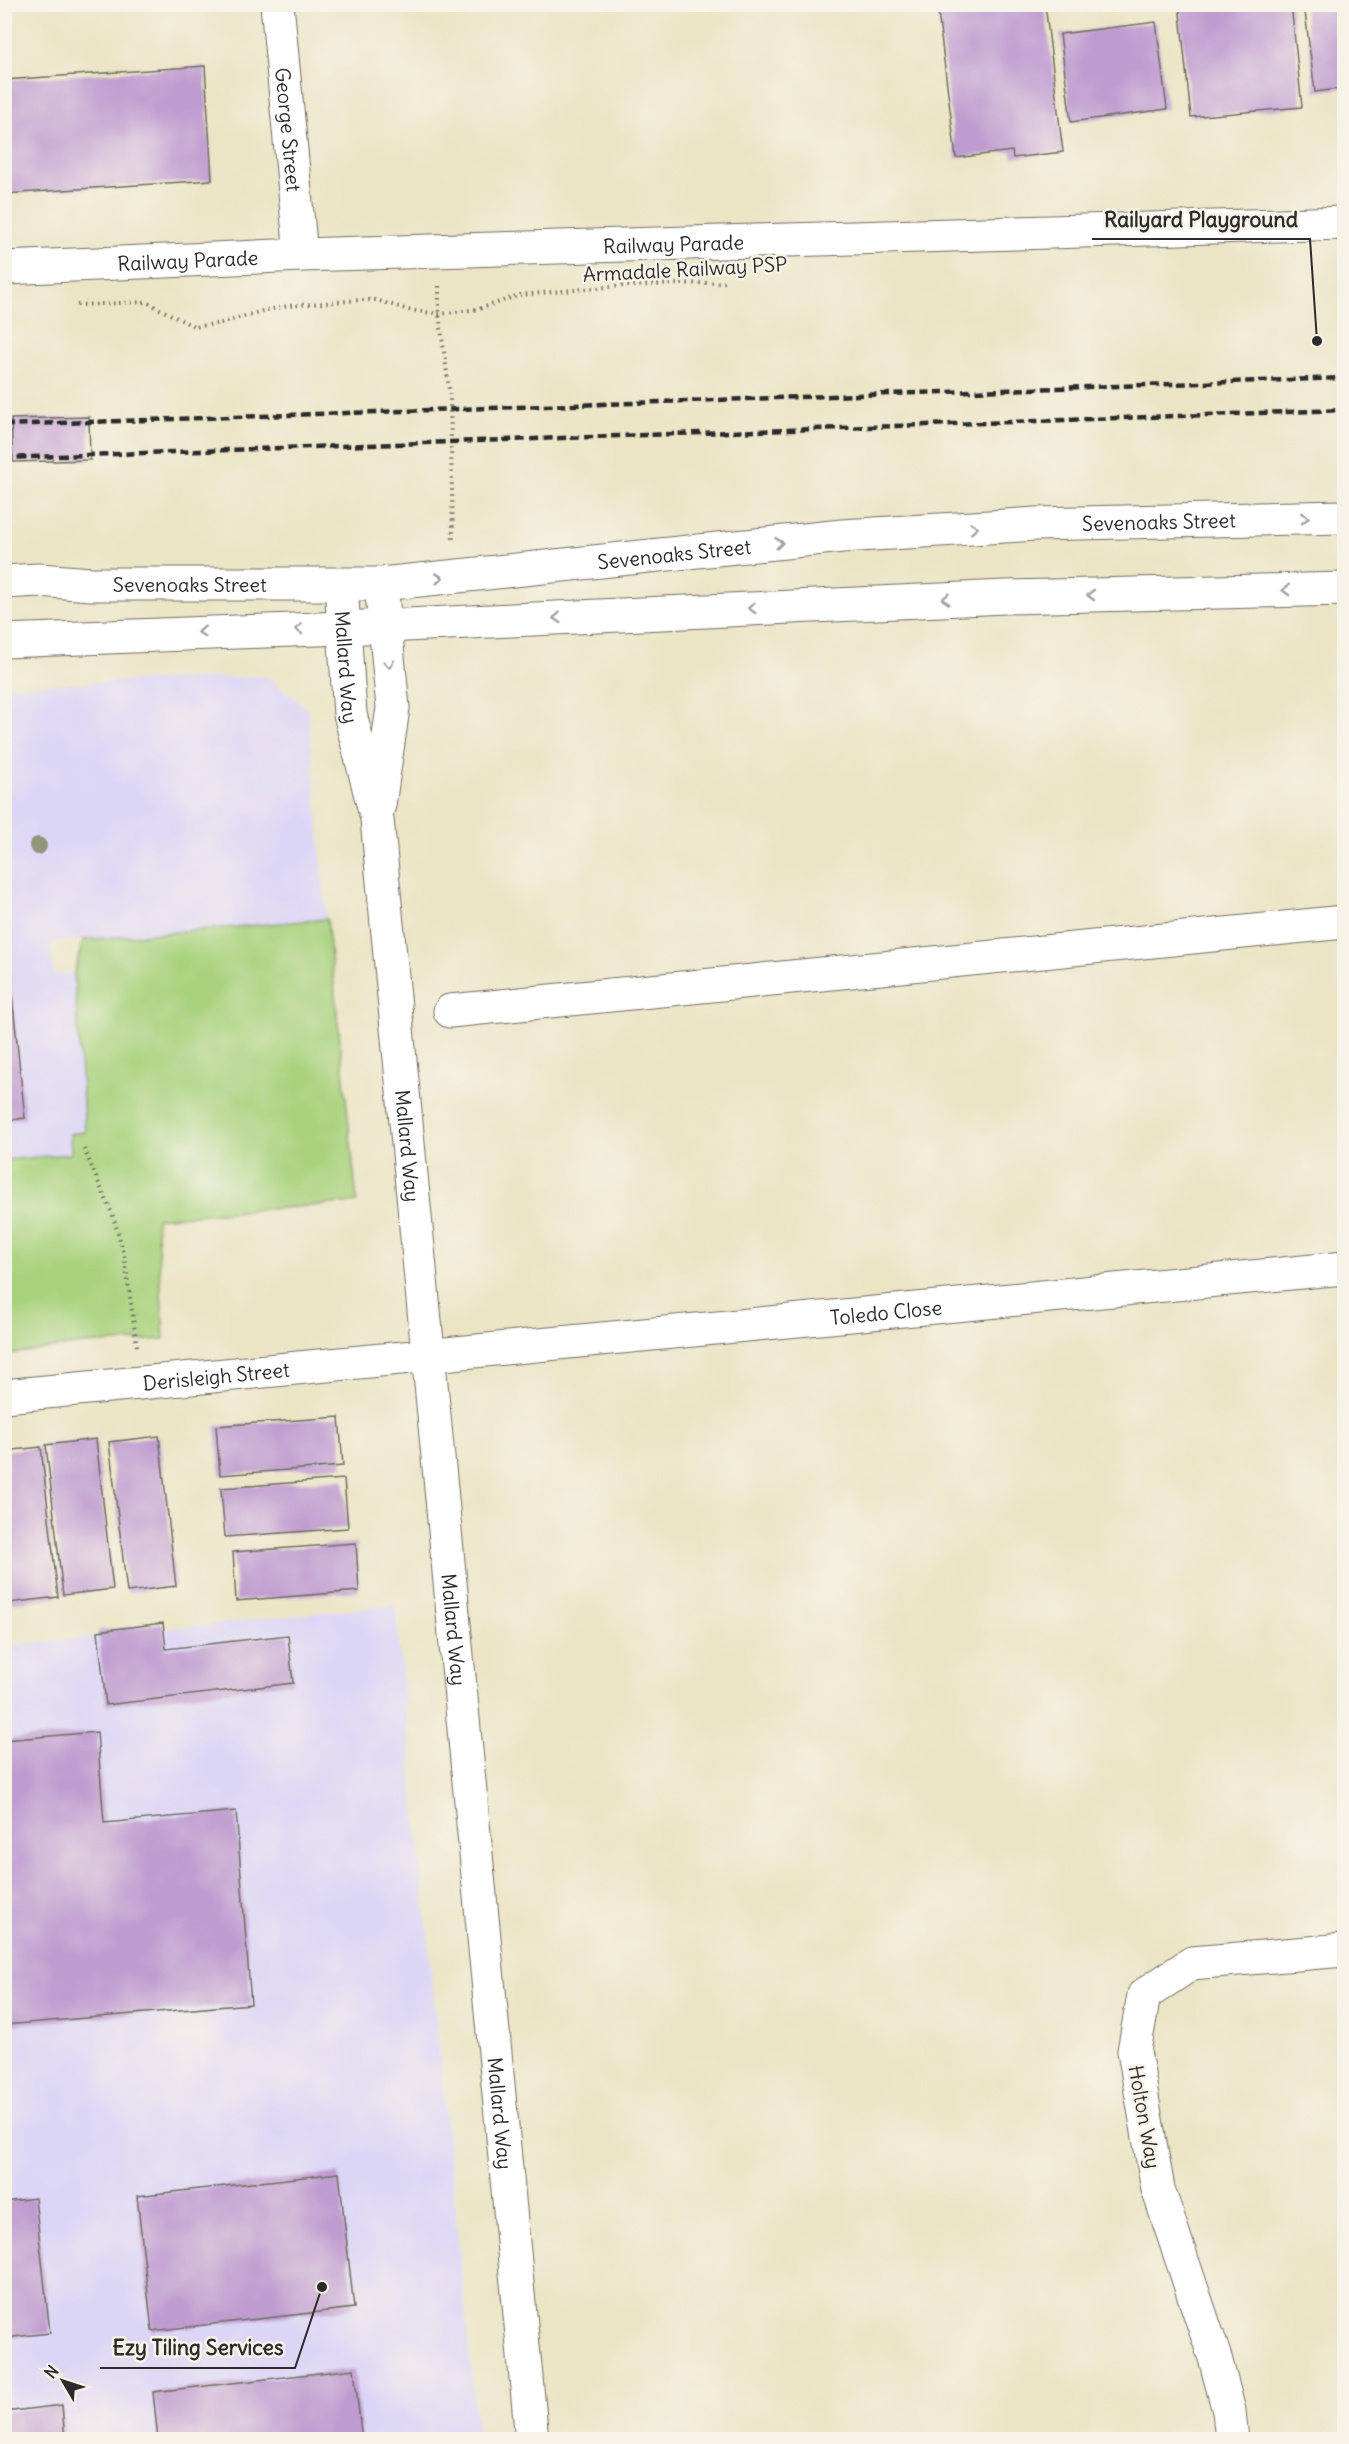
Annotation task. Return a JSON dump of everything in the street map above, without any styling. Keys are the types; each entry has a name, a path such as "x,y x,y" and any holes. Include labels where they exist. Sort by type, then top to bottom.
{"street":[{"name":"George Street","path":"277,4 301,255"},
{"name":"Railway Parade","path":"4,268 301,255 1344,223"},
{"name":"Sevenoaks Street","path":"18,581 91,584 381,584 842,536 1036,524 1344,517"},
{"path":"4,600 18,581"},
{"name":"Mallard Way","path":"377,819 393,708 381,584"},
{"name":"Mallard Way","path":"341,585 350,714 377,819 532,2439"},
{"path":"4,641 343,628 993,597 1344,589"},
{"path":"450,1011 1344,922"},
{"name":"Toledo Close","path":"428,1355 1344,1268"},
{"name":"Derisleigh Street","path":"4,1396 428,1355"},
{"name":"Holton Way","path":"1232,2439 1229,2410 1215,2358 1158,2189 1134,2051 1144,1995 1192,1963 1344,1950"}],"path":[{"path":"438,251 439,314 450,396 453,538 458,576"},
{"name":"Armadale Railway PSP","path":"75,305 146,302 195,327 221,323 288,306 359,300 376,300 409,310 439,314 479,309 500,301 531,294 606,287 735,282"},
{"path":"84,1149 112,1213 124,1254 140,1382"}],"shaded area":[{"path":"266,676 308,709 327,919 51,942 54,975 74,973 85,1133 71,1154 5,1160 4,686"},
{"path":"395,1605 478,2439 5,2439 4,1646"}],"green space":[{"path":"327,919 357,1202 156,1218 164,1339 83,1344 5,1355 5,1160 71,1154 70,1134 85,1132 74,973 83,940"}],"building":[{"path":"937,4 1045,4 1063,152 1013,158 1012,151 956,158"},
{"path":"1179,4 1291,4 1302,107 1191,117"},
{"path":"1304,4 1344,4 1344,88 1315,92"},
{"path":"1156,22 1167,109 1071,122 1060,34"},
{"path":"205,66 212,180 4,194 4,80"},
{"path":"89,417 90,460 13,462 11,419"},
{"path":"6,938 25,1118 4,1121 4,939"},
{"path":"339,1417 343,1466 220,1475 216,1426"},
{"path":"159,1436 176,1586 127,1592 109,1442"},
{"path":"96,1439 113,1589 63,1595 46,1445"},
{"path":"41,1447 58,1597 9,1603 4,1567 4,1451"},
{"path":"344,1479 348,1528 225,1537 221,1488"},
{"path":"356,1543 359,1591 236,1601 233,1552"},
{"path":"163,1623 166,1649 288,1635 293,1683 106,1705 98,1631"},
{"path":"97,1732 104,1823 236,1811 251,2004 4,2025 4,1740"},
{"path":"339,2173 354,2308 152,2331 137,2196"},
{"path":"35,2198 50,2333 4,2338 4,2202"},
{"path":"354,2369 362,2440 158,2440 153,2392"},
{"path":"62,2405 65,2440 4,2440 4,2412"}],"railway":[{"path":"4,425 1344,378"},
{"path":"4,458 1344,410"}],"place":[{"name":"Railyard Playground","path":"1317,341"},
{"name":"Ezy Tiling Services","path":"322,2287"}]}
